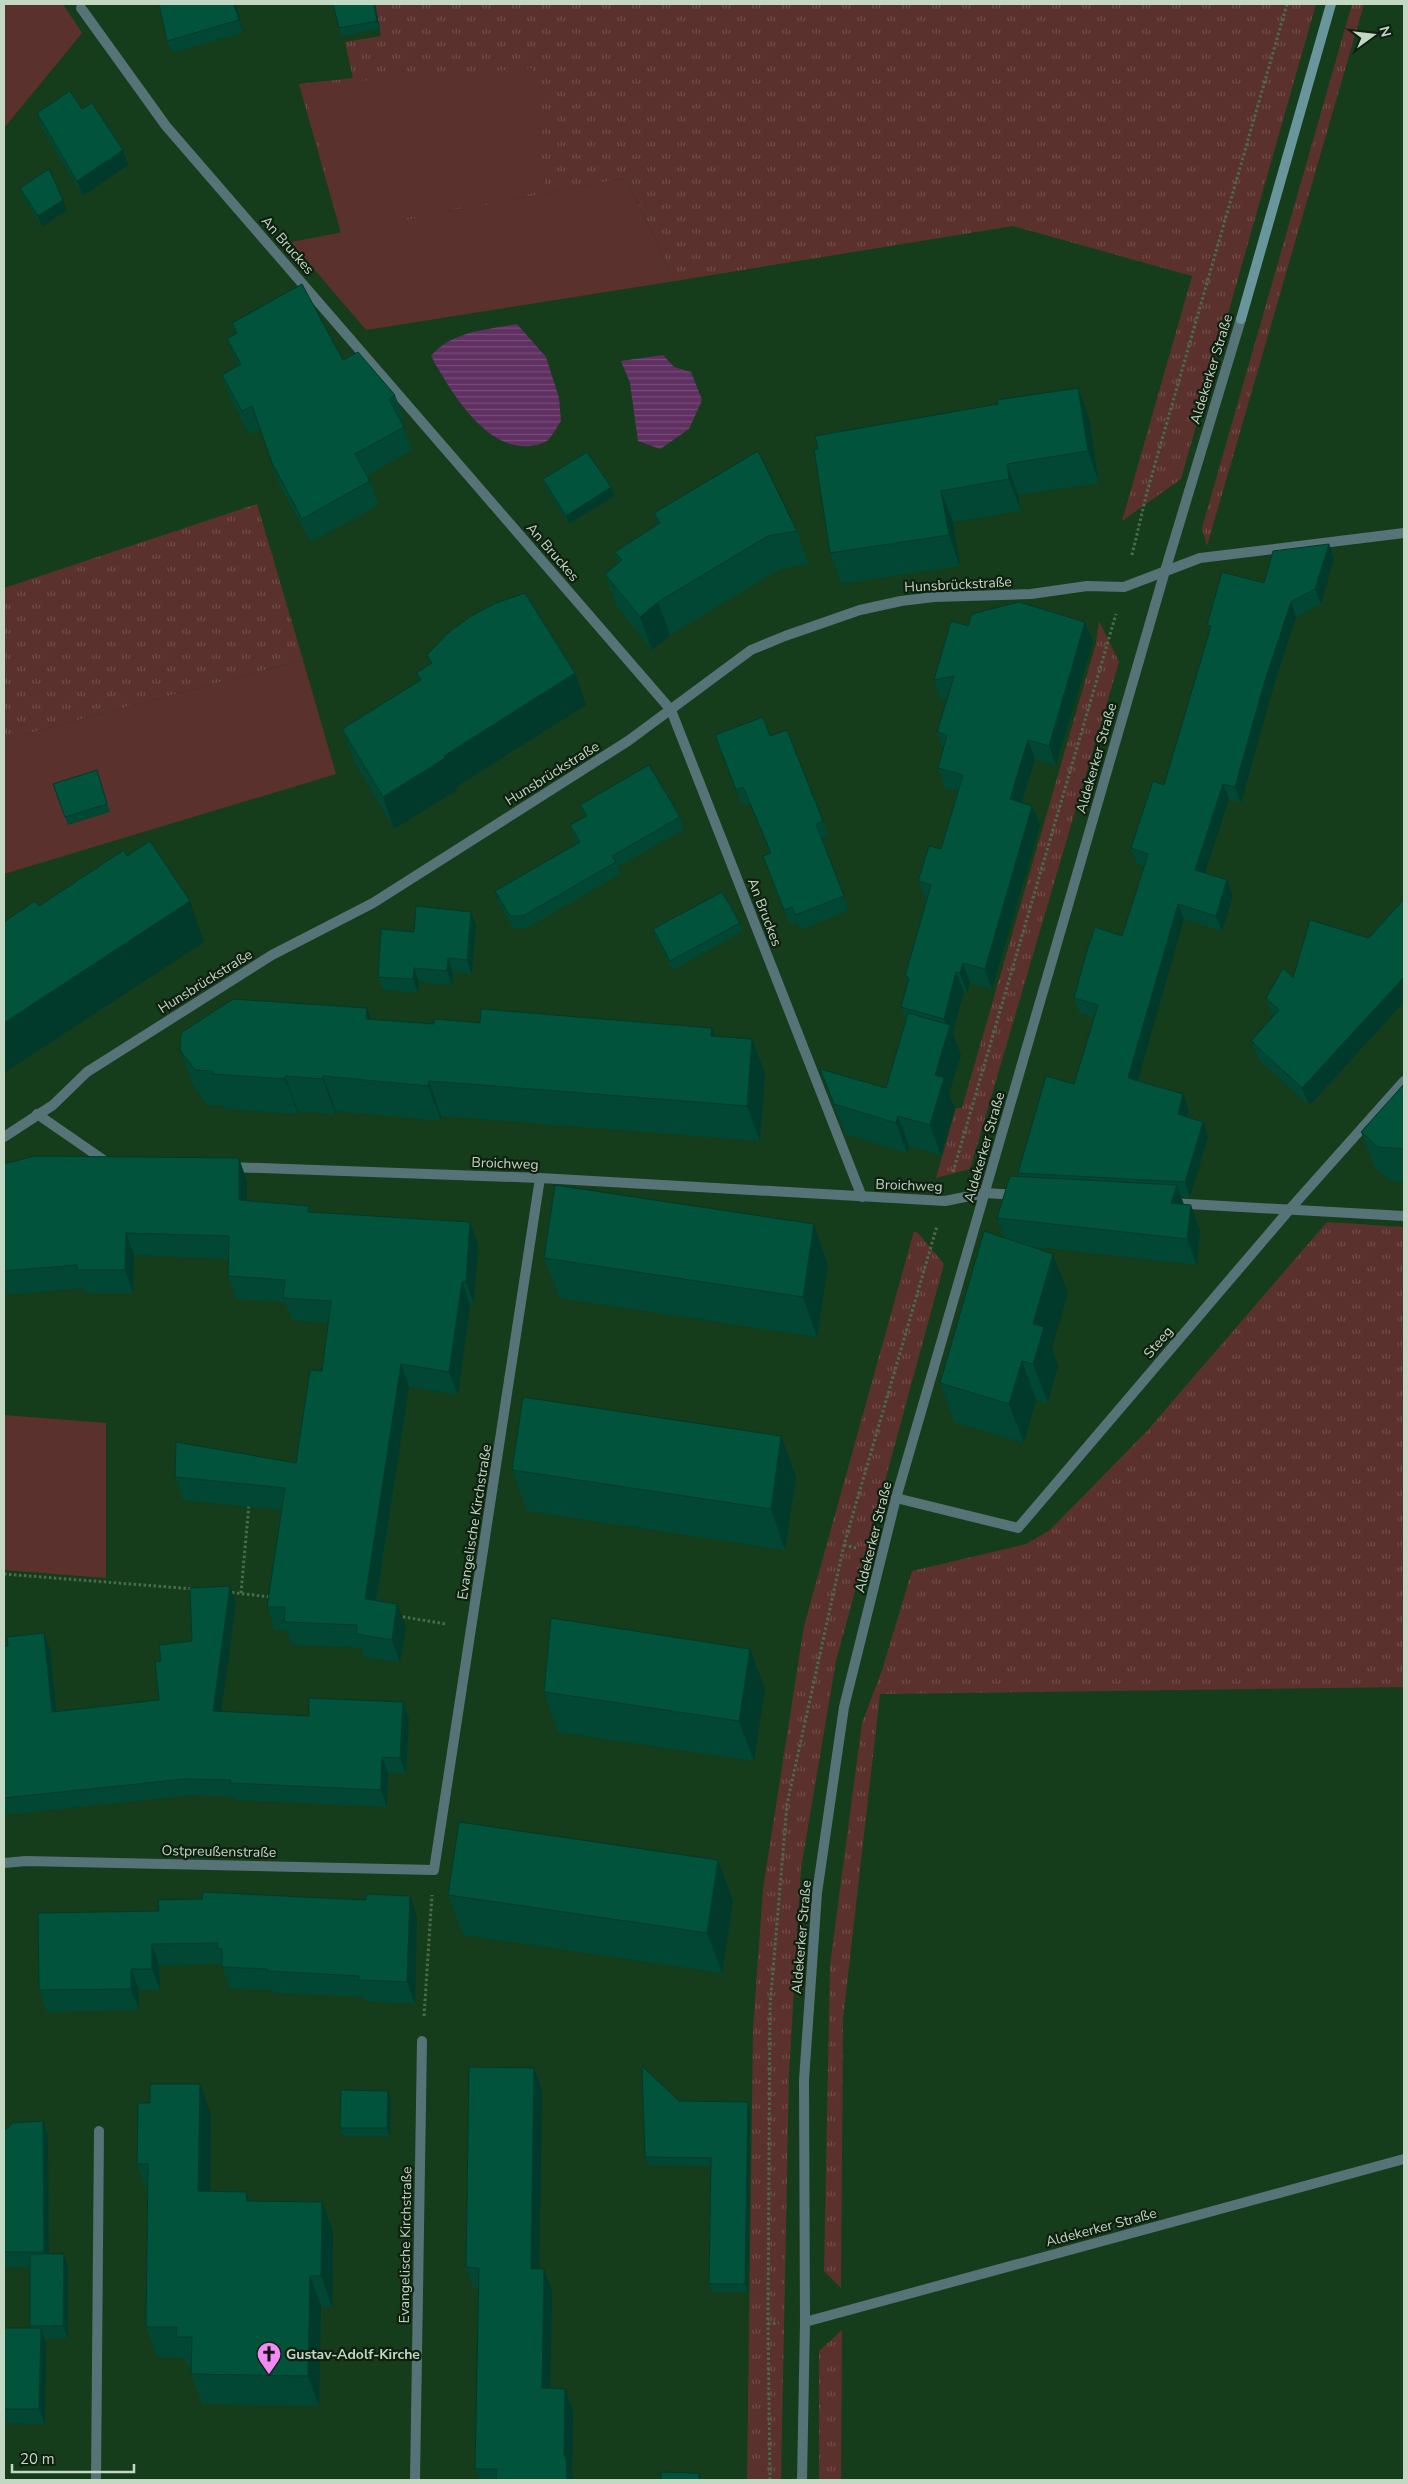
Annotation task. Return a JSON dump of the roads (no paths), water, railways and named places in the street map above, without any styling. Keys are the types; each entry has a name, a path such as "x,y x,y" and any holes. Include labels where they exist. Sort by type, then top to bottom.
{"street":[{"name":"Aldekerker Straße","path":"802,2480 805,2322 804,2080 817,1893 844,1707 896,1498 1165,571 1241,319 1331,4"},
{"name":"An Bruckes","path":"81,8 166,126 671,710 862,1196"},
{"name":"Hunsbrückstraße","path":"4,1137 52,1104 87,1072 272,955 373,903 628,741 751,650 860,610 901,601 934,596 1031,594 1087,586 1124,587 1200,558 1404,533"},
{"name":"Steeg","path":"896,1498 1018,1528 1290,1209 1404,1081"},
{"path":"38,1114 107,1163 117,1163"},
{"name":"Broichweg","path":"215,1167 540,1178 945,1201 985,1193 1028,1196"},
{"name":"Evangelische Kirchstraße","path":"434,1870 540,1178"},
{"path":"1164,1202 1404,1216"},
{"name":"Ostpreußenstraße","path":"4,1863 36,1861 434,1870"},
{"name":"Evangelische Kirchstraße","path":"415,2480 422,2040"},
{"path":"96,2480 99,2132"},
{"name":"Aldekerker Straße","path":"805,2322 1404,2159"}],"place":[{"name":"Gustav-Adolf-Kirche","path":"269,2375"}]}
